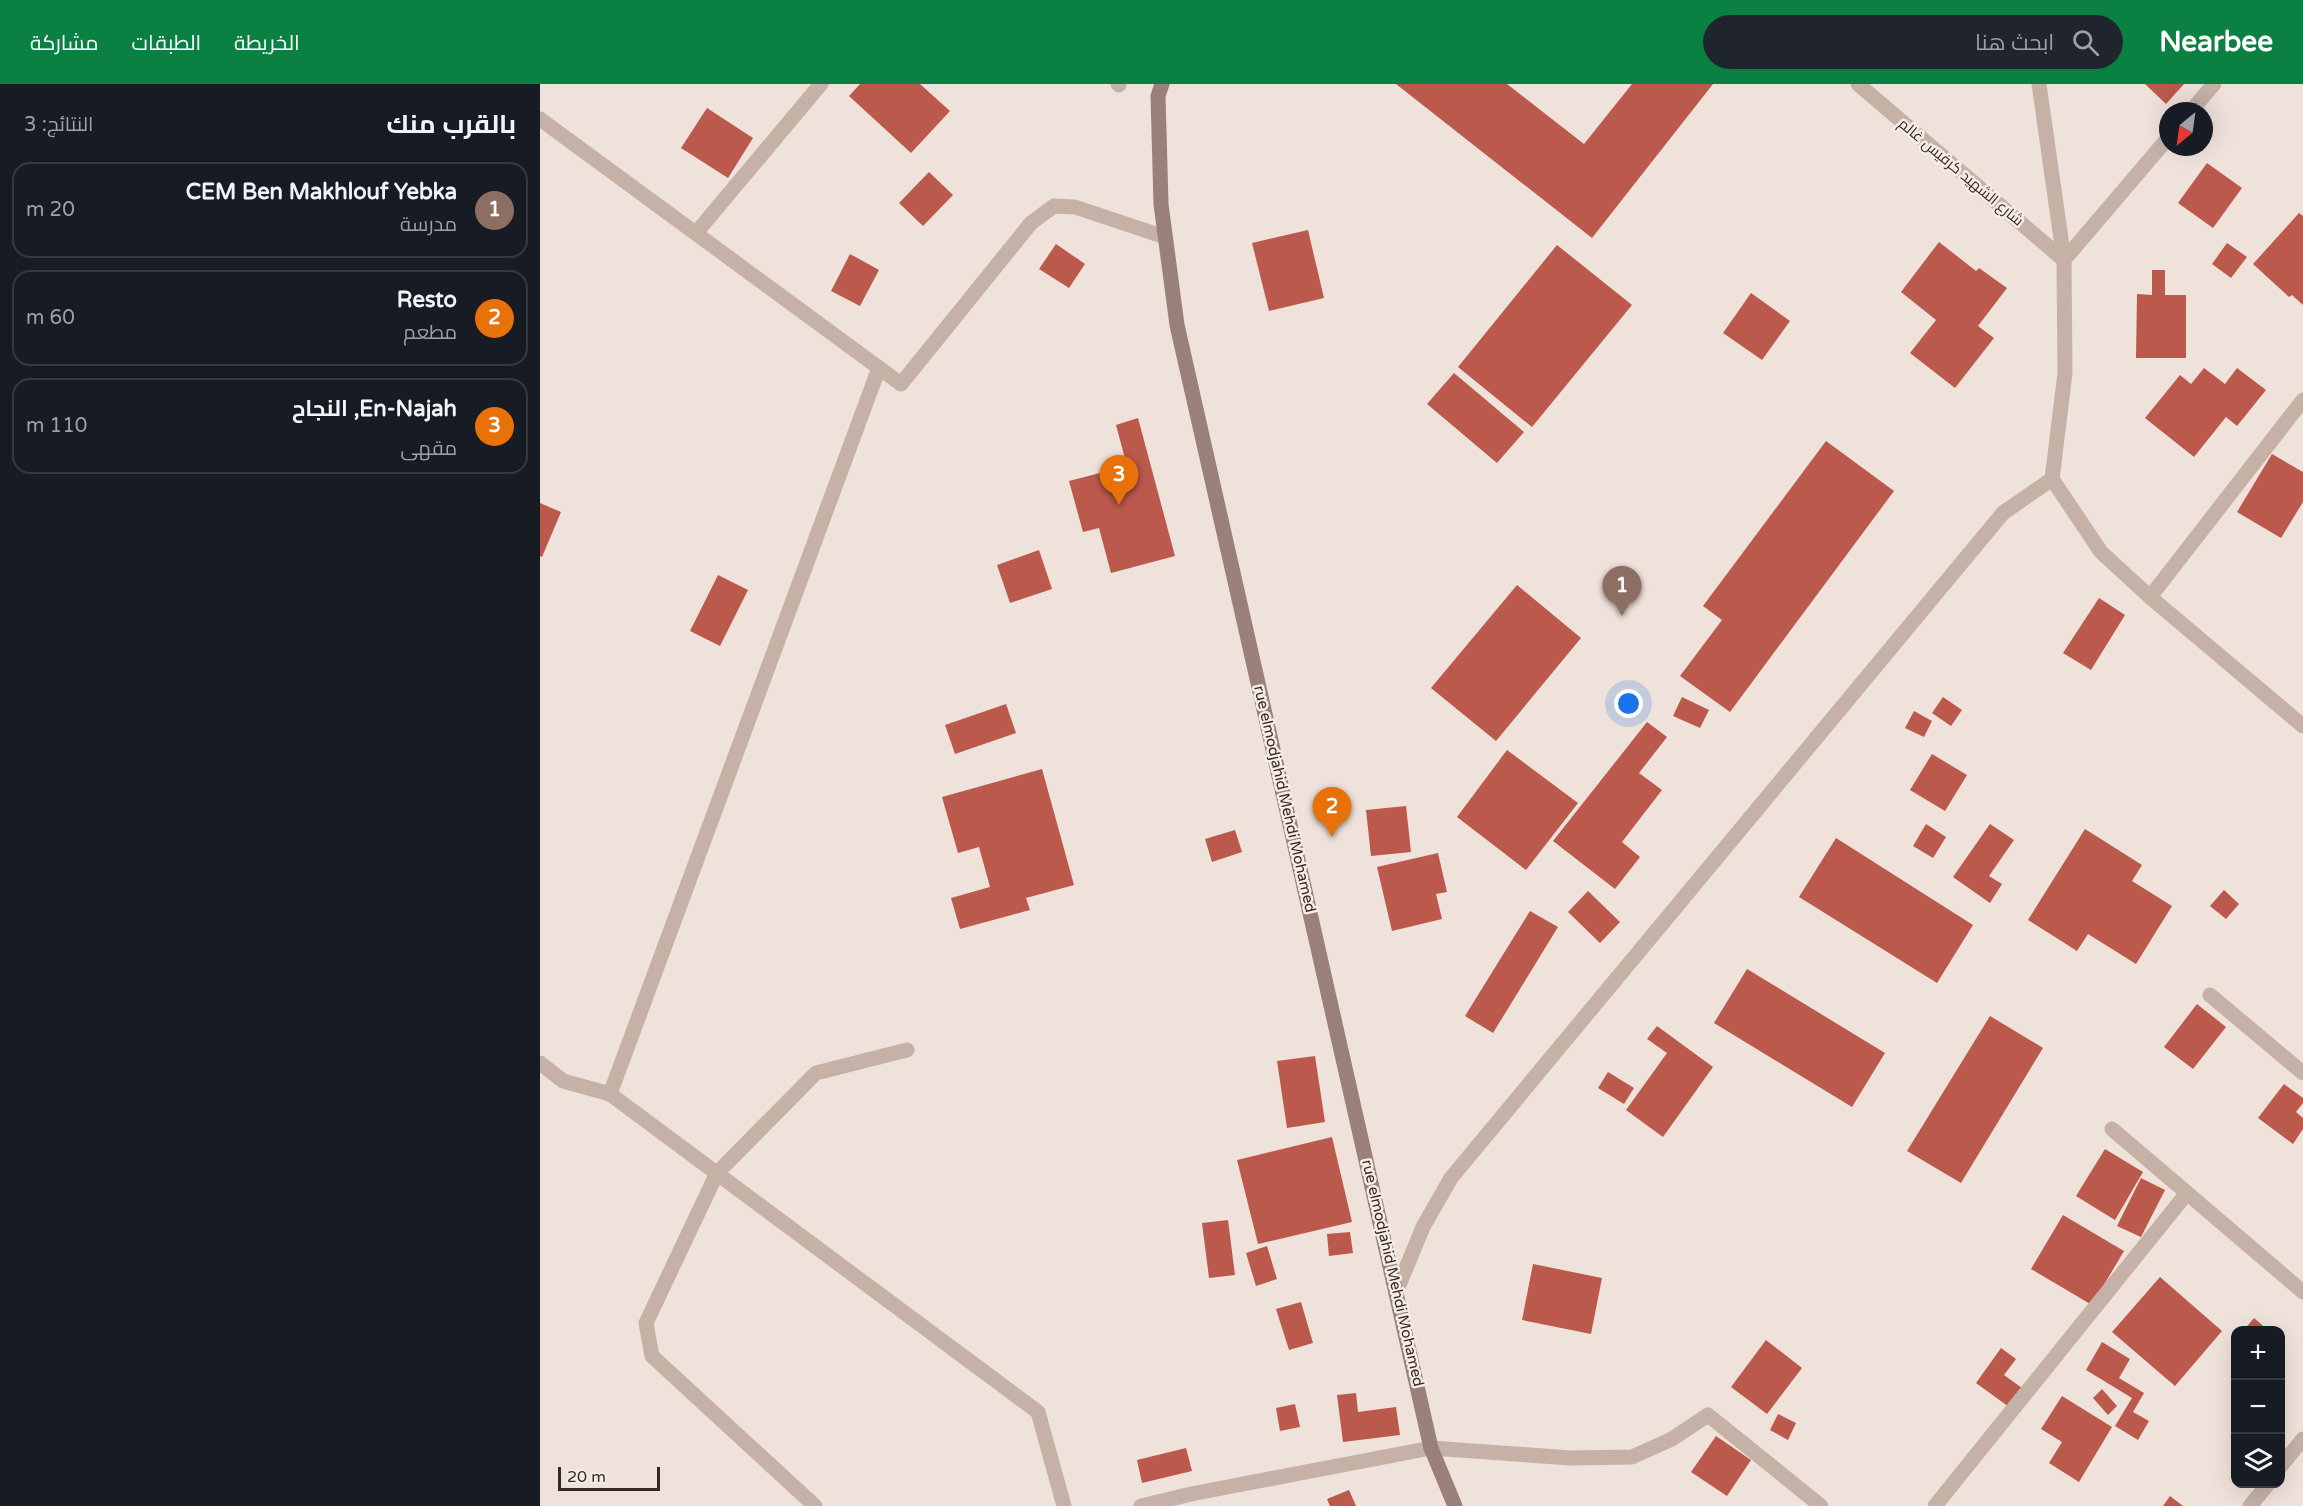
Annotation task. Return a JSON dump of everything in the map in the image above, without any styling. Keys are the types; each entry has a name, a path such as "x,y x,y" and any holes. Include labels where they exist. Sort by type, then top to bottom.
{"main road":[{"name":"rue elmodjahid Mehdi Mohamed","path":"1162,84 1158,96 1160,194 1177,325 1431,1448 1455,1506"}],"street":[{"path":"696,233 821,84"},
{"name":"شارع الشهيد كرفيس غالم","path":"1858,84 2064,260"},
{"path":"2039,84 2064,260 2065,373 2052,478 2101,552 2150,597 2303,726"},
{"path":"2199,102 2214,84"},
{"path":"540,119 901,384 1031,223 1054,206 1075,207 1165,237"},
{"path":"2064,260 2159,149"},
{"path":"610,1094 879,368"},
{"path":"2150,597 2303,400"},
{"path":"1397,1290 1423,1227 1451,1178 2003,513 2052,478"},
{"path":"2210,995 2303,1073"},
{"path":"815,1506 652,1356 646,1323 717,1173 816,1073 907,1050"},
{"path":"540,1063 562,1081 610,1094 1038,1412 1064,1506"},
{"path":"2112,1129 2303,1292"},
{"path":"1935,1506 2187,1193"},
{"path":"1141,1506 1193,1500 1431,1448 1571,1458 1632,1456 1672,1439 1708,1415 1821,1506"},
{"path":"2285,1461 2303,1439"},
{"path":"2250,1506 2265,1488"}],"building":[{"path":"860,84 920,84 950,111 911,153 849,96"},
{"path":"1396,84 1507,84 1584,144 1632,84 1713,84 1592,238"},
{"path":"2145,84 2184,84 2168,102 2164,102"},
{"path":"707,108 753,138 728,178 681,148"},
{"path":"2207,163 2242,188 2213,228 2178,203"},
{"path":"929,172 953,195 923,226 899,203"},
{"path":"2299,213 2303,216 2303,305 2292,295 2289,297 2253,264"},
{"path":"1308,230 1324,298 1269,311 1252,243"},
{"path":"1939,242 1976,271 1979,268 2007,288 1978,326 1994,338 1955,388 1910,353 1936,320 1901,292"},
{"path":"2227,243 2247,257 2231,278 2212,264"},
{"path":"1056,244 1085,264 1069,288 1039,269"},
{"path":"1557,245 1632,305 1532,427 1458,367"},
{"path":"850,254 879,270 860,306 831,291"},
{"path":"2152,270 2165,270 2165,295 2186,295 2186,358 2136,358 2137,294 2152,295"},
{"path":"1751,293 1790,321 1762,360 1723,333"},
{"path":"2204,368 2225,384 2237,368 2266,390 2237,426 2226,417 2194,457 2145,418 2180,375 2191,384"},
{"path":"1454,373 1524,432 1497,463 1427,404"},
{"path":"1138,418 1175,556 1111,573 1099,528 1083,532 1069,481 1127,466 1116,425"},
{"path":"1826,441 1894,491 1730,712 1680,676 1722,620 1703,606"},
{"path":"2272,454 2303,472 2303,502 2281,538 2237,512"},
{"path":"540,503 561,512 542,557 540,556"},
{"path":"1039,550 1052,589 1010,603 997,565"},
{"path":"718,575 748,590 720,646 690,631"},
{"path":"1517,585 1581,638 1496,741 1431,688"},
{"path":"2099,598 2125,615 2091,670 2063,653"},
{"path":"1682,697 1709,710 1700,728 1673,716"},
{"path":"1943,697 1962,710 1951,726 1932,713"},
{"path":"1006,704 1016,733 955,754 945,725"},
{"path":"1914,711 1932,721 1924,737 1905,728"},
{"path":"1647,722 1667,737 1639,773 1662,790 1622,842 1640,857 1615,889 1553,841"},
{"path":"1507,750 1578,803 1526,870 1457,817"},
{"path":"1932,754 1967,775 1945,811 1910,790"},
{"path":"1042,769 1074,885 1026,898 1030,910 960,929 951,898 990,887 979,847 958,853 942,797"},
{"path":"1406,806 1411,852 1371,856 1366,810"},
{"path":"1926,824 1946,837 1933,858 1913,846"},
{"path":"1990,824 2014,840 1989,876 2002,884 1990,903 1953,877"},
{"path":"2085,829 2142,865 2132,881 2172,906 2136,964 2088,934 2077,951 2028,920"},
{"path":"1235,830 1242,852 1212,862 1205,839"},
{"path":"1836,838 1973,925 1937,983 1799,897"},
{"path":"1438,853 1447,892 1436,894 1442,919 1392,931 1377,867"},
{"path":"2224,890 2239,904 2226,919 2210,906"},
{"path":"1588,891 1620,922 1600,943 1568,912"},
{"path":"1530,911 1558,927 1493,1033 1465,1016"},
{"path":"1747,969 1885,1053 1852,1107 1714,1023"},
{"path":"2197,1004 2226,1027 2193,1069 2164,1047"},
{"path":"1990,1016 2043,1048 1961,1183 1907,1151"},
{"path":"1657,1026 1713,1067 1663,1137 1626,1110 1667,1053 1647,1039"},
{"path":"1315,1056 1325,1122 1287,1128 1277,1061"},
{"path":"1608,1072 1634,1088 1624,1104 1598,1088"},
{"path":"2284,1084 2303,1098 2303,1103 2296,1112 2303,1118 2303,1129 2293,1144 2258,1118"},
{"path":"1332,1137 1352,1222 1258,1244 1237,1160"},
{"path":"2105,1149 2143,1172 2115,1220 2076,1196"},
{"path":"2141,1178 2165,1190 2141,1237 2117,1226"},
{"path":"2063,1215 2124,1251 2092,1305 2031,1269"},
{"path":"1228,1220 1235,1275 1209,1278 1202,1223"},
{"path":"1350,1232 1353,1253 1329,1256 1327,1234"},
{"path":"1267,1246 1277,1279 1256,1286 1246,1253"},
{"path":"1533,1264 1602,1278 1591,1334 1522,1320"},
{"path":"2160,1277 2222,1331 2175,1386 2112,1332"},
{"path":"1301,1302 1313,1343 1289,1350 1276,1309"},
{"path":"2254,1318 2263,1326 2247,1326"},
{"path":"1766,1340 1802,1368 1767,1414 1731,1387"},
{"path":"2102,1342 2130,1359 2119,1378 2144,1393 2133,1412 2149,1421 2138,1440 2115,1426 2132,1398 2086,1370"},
{"path":"2001,1348 2016,1359 2004,1375 2022,1388 2009,1407 1976,1383"},
{"path":"2102,1389 2117,1406 2108,1415 2093,1398"},
{"path":"1356,1393 1358,1412 1396,1407 1400,1435 1343,1442 1337,1395"},
{"path":"2062,1396 2112,1427 2079,1482 2049,1463 2062,1442 2041,1429"},
{"path":"1295,1404 1300,1427 1280,1431 1276,1408"},
{"path":"1778,1414 1796,1423 1788,1440 1770,1430"},
{"path":"1716,1436 1751,1460 1727,1496 1691,1472"},
{"path":"1186,1448 1192,1471 1142,1483 1137,1460"},
{"path":"1349,1490 1356,1506 1330,1506 1327,1499"},
{"path":"2170,1496 2183,1506 2163,1506"}],"place":[{"name":"En-Najah, النجاح","path":"1119,505"},
{"name":"CEM Ben Makhlouf Yebka","path":"1622,616"},
{"name":"Resto","path":"1332,837"}]}
